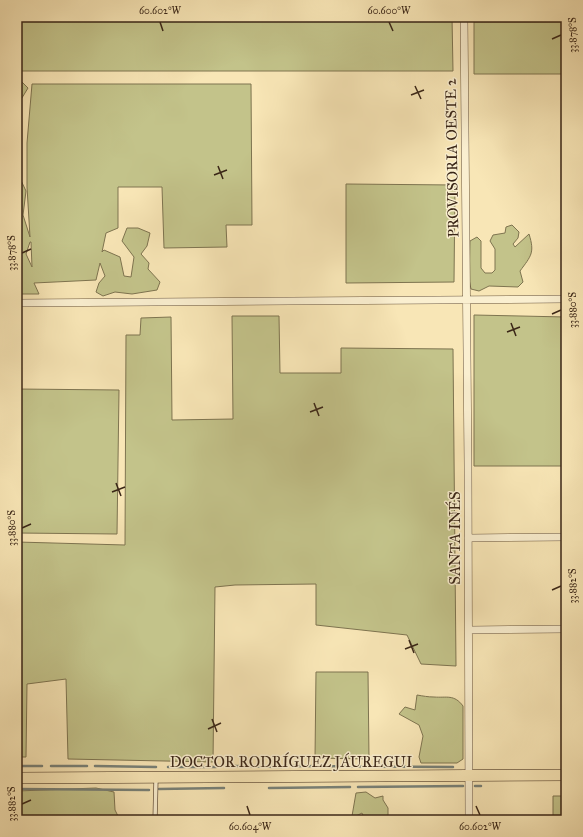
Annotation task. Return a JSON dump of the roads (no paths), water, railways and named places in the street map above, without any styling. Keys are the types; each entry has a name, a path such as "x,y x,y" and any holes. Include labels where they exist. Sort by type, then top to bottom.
{"main road":[{"name":"DOCTOR RODRÍGUEZ JÁUREGUI","path":"17,778 566,775"}],"street":[{"name":"PROVISORIA OESTE 2","path":"464,17 466,300"},
{"path":"17,303 566,299"},
{"name":"SANTA INÉS","path":"466,300 469,820"},
{"path":"468,538 566,537"},
{"path":"469,630 566,629"}],"lane":[{"path":"155,820 156,778"}],"waterway":[{"path":"17,766 42,766"},
{"path":"51,766 87,766"},
{"path":"95,766 156,767"},
{"path":"235,766 282,767"},
{"path":"292,766 453,767"},
{"path":"168,767 216,767"},
{"path":"358,787 463,786"},
{"path":"475,786 481,786"},
{"path":"269,788 350,787"},
{"path":"159,789 224,788"},
{"path":"17,789 149,790"}]}
